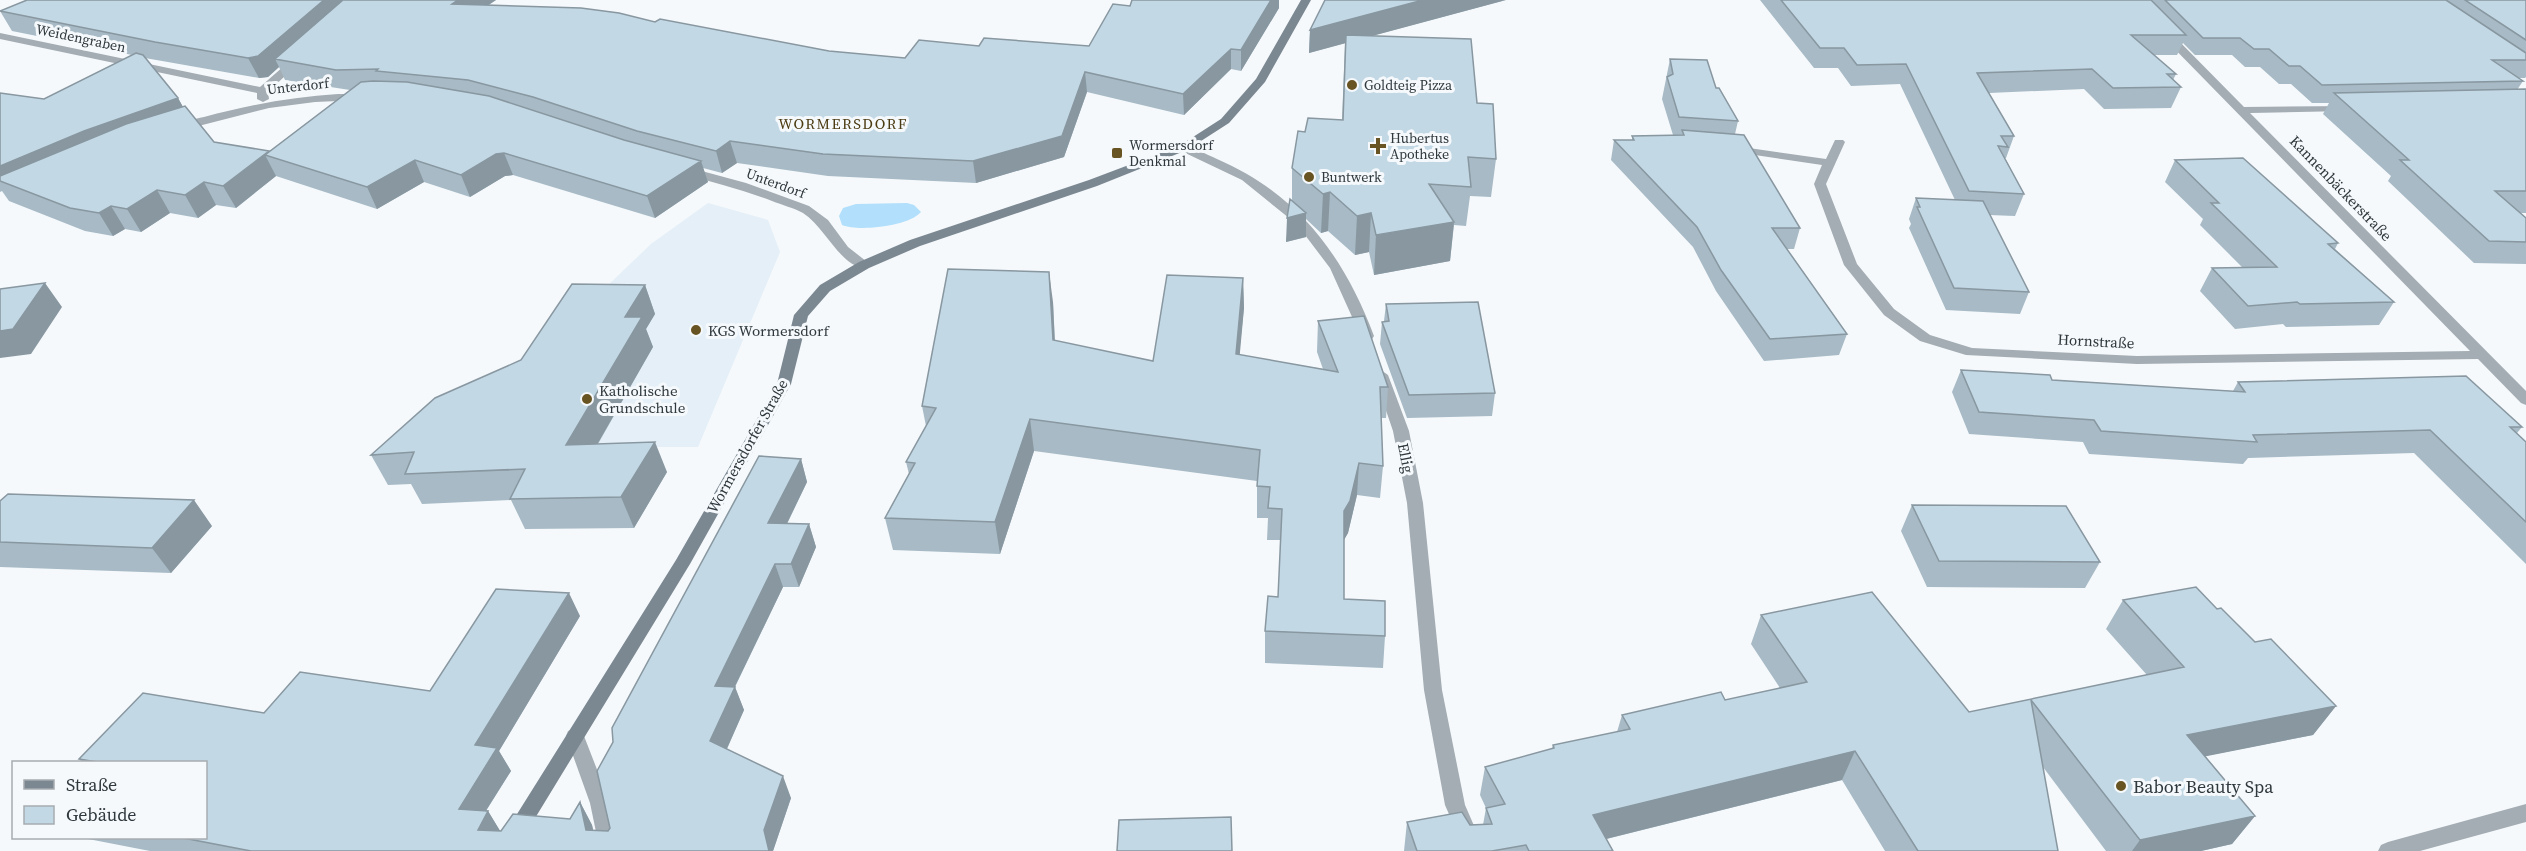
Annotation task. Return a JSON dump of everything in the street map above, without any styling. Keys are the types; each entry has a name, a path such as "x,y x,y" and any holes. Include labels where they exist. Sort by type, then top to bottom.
{"main road":[{"name":"Wormersdorfer Straße","path":"504,851 682,564 784,384 801,315 825,288 864,265 915,243 1093,183 1183,148 1225,121 1261,80 1306,0"}],"street":[{"name":"Kannenbäckerstraße","path":"2155,24 2243,110 2526,400"},
{"name":"Weidengraben","path":"0,36 262,91"},
{"path":"264,105 262,91 305,53"},
{"name":"Unterdorf","path":"170,131 215,116 264,105 328,97 370,97"},
{"path":"2243,110 2361,108"},
{"name":"Hornstraße","path":"1839,142 1820,184 1851,265 1888,312 1925,338 1936,342 1971,352 2137,360 2482,355"},
{"name":"Ellig","path":"1183,148 1253,182 1313,234 1329,253 1359,311 1401,431 1415,503 1433,690 1455,805 1475,851"},
{"path":"1726,148 1830,163"},
{"name":"Unterdorf","path":"674,168 742,186 805,209 824,223 843,250 864,265"},
{"path":"575,736 600,803 610,851"},
{"path":"2388,851 2526,813"}],"shaded area":[{"name":"KGS Wormersdorf","path":"708,203 768,220 780,252 698,447 596,447 653,347 603,290 651,244"},
{"path":"907,203 914,205 921,212 915,217 895,224 871,228 850,227 842,225 839,216 843,208 856,204"}],"building":[{"path":"27,0 324,0 258,56 248,58 0,11"},
{"path":"343,0 458,0 452,4 581,8 619,13 655,22 660,19 829,51 905,58 919,40 979,46 984,38 1089,46 1113,4 1130,6 1132,0 1271,0 1241,50 1231,49 1183,94 1085,72 1062,136 973,161 823,154 730,141 716,151 637,131 533,97 468,80 376,71 378,69 336,70 275,59"},
{"path":"1325,0 1423,0 1310,30"},
{"path":"1781,0 2151,0 2186,35 2131,35 2176,74 2167,74 2181,87 2113,88 2092,69 1977,73 2014,136 2001,136 2008,147 1998,146 2024,194 1969,191 1906,64 1857,65 1844,48 1820,48"},
{"path":"2165,0 2446,0 2526,53 2526,60 2492,60 2523,81 2322,85 2300,66 2289,66 2269,49 2254,49 2240,38 2203,38"},
{"path":"2465,0 2526,0 2526,40"},
{"path":"1346,35 1471,39 1477,103 1493,104 1496,159 1468,157 1471,187 1429,184 1454,222 1376,235 1371,213 1357,216 1330,192 1323,194 1292,168 1298,131 1305,132 1308,118 1343,120"},
{"path":"136,53 143,55 178,98 84,131 0,166 0,93 44,99"},
{"path":"1670,59 1707,60 1716,88 1719,88 1738,121 1679,117 1667,77 1673,74"},
{"path":"361,82 407,82 489,96 624,140 701,161 647,196 504,153 496,154 461,175 415,160 367,187 265,155"},
{"path":"2526,89 2526,191 2495,191 2526,218 2526,242 2489,241 2400,160 2409,160 2334,93"},
{"path":"185,106 214,142 269,151 223,186 204,182 185,195 157,190 127,209 111,206 99,213 70,208 0,181 0,176 126,124"},
{"path":"1682,130 1744,135 1800,228 1772,228 1847,334 1770,339 1721,270 1697,227 1614,140 1634,140 1632,136 1684,135"},
{"path":"2243,158 2338,243 2328,244 2394,302 2300,304 2297,302 2248,306 2212,268 2277,267 2211,203 2219,203 2175,160"},
{"path":"1916,198 1983,201 2029,292 1954,288 1917,207 1920,207"},
{"path":"1290,199 1306,213 1287,218"},
{"path":"948,269 1049,272 1053,340 1153,361 1167,275 1243,278 1236,354 1338,372 1318,321 1364,316 1388,387 1380,387 1383,466 1359,463 1350,501 1344,511 1344,599 1385,601 1385,636 1265,631 1268,596 1278,597 1282,509 1268,508 1270,487 1257,486 1260,450 1030,419 995,522 885,518 915,463 906,462 936,408 922,406"},
{"path":"45,283 13,329 0,331 0,289"},
{"path":"572,284 645,285 625,317 642,317 566,445 655,442 621,497 510,499 525,469 405,474 414,452 371,455 435,398 521,360"},
{"path":"1478,302 1495,393 1409,395 1382,322 1389,321 1386,304"},
{"path":"1961,370 2050,375 2052,380 2245,392 2238,382 2466,376 2522,427 2510,427 2526,442 2526,522 2430,430 2253,435 2257,442 2101,431 2094,420 1979,412"},
{"path":"759,456 801,459 768,523 809,524 791,564 775,564 715,686 735,687 710,741 783,776 764,830 769,851 251,851 188,839 207,839 207,761 91,761 79,759 143,693 264,713 300,672 430,691 496,589 569,593 475,745 497,748 459,809 488,811 478,830 501,831 513,814 570,819 580,802 586,830 608,831 610,828 597,771 613,742 612,728"},
{"path":"8,494 194,500 152,548 0,542 0,501"},
{"path":"1912,505 2066,506 2100,562 1939,561"},
{"path":"2196,587 2255,642 2271,639 2336,706 2187,735 2255,816 2140,840 2031,700 2058,851 1918,851 1855,751 1593,815 1613,851 1529,851 1526,845 1492,851 1417,851 1407,822 1462,812 1470,825 1492,824 1486,808 1505,804 1485,767 1554,748 1553,745 1630,729 1622,715 1721,692 1725,700 1807,682 1761,615 1872,592 1969,712 2184,667 2123,600"},
{"path":"1231,817 1232,851 1117,851 1119,820"}],"place":[{"name":"Goldteig Pizza","path":"1352,85"},
{"name":"Hubertus Apotheke","path":"1378,146"},
{"name":"Wormersdorf Denkmal","path":"1117,153"},
{"name":"Buntwerk","path":"1309,177"},
{"name":"KGS Wormersdorf","path":"696,330"},
{"name":"Katholische Grundschule","path":"587,399"},
{"name":"Babor Beauty Spa","path":"2121,786"}],"district":[{"name":"WORMERSDORF","path":"843,123"}]}
